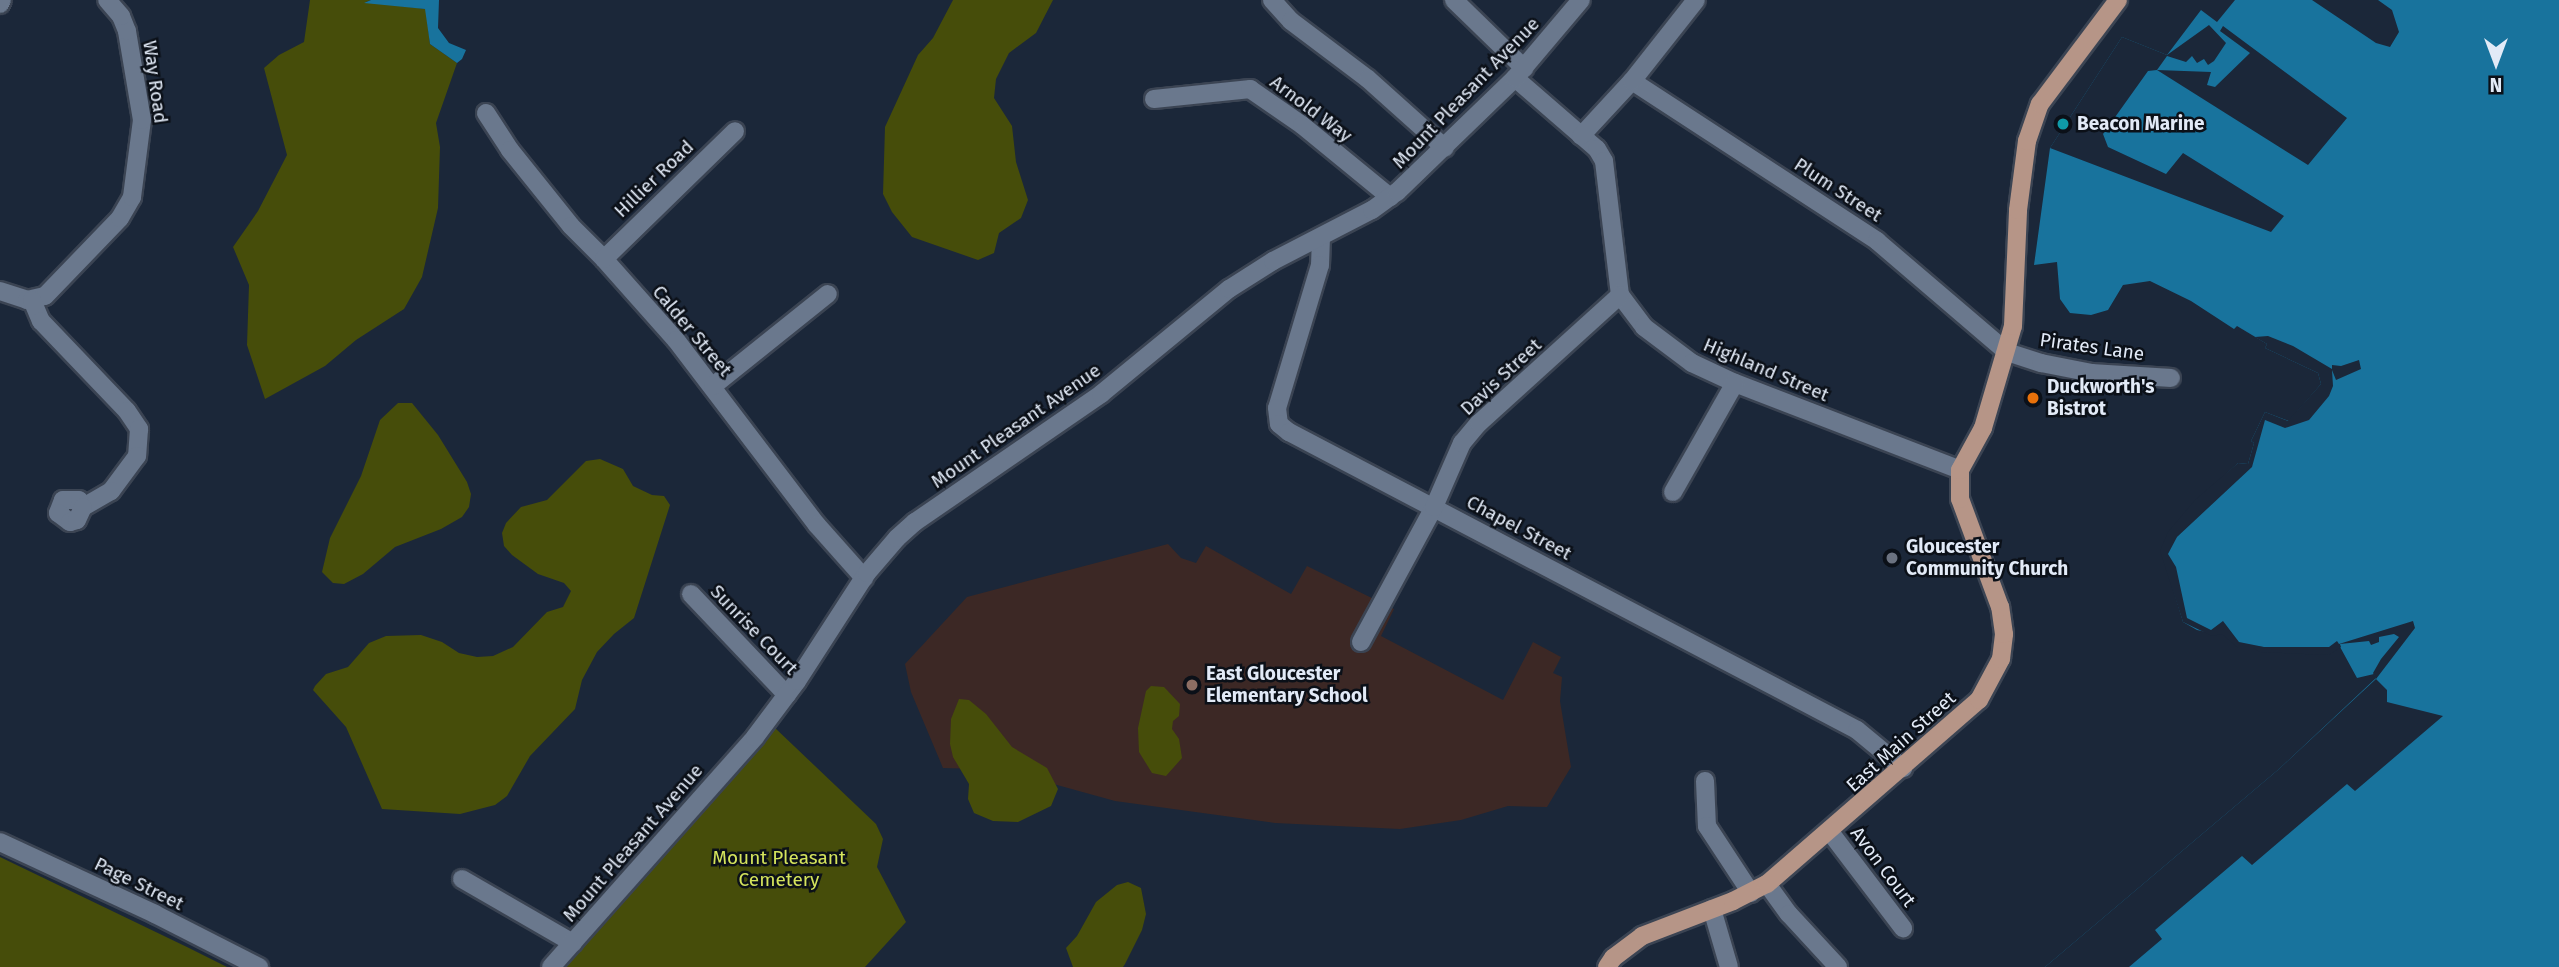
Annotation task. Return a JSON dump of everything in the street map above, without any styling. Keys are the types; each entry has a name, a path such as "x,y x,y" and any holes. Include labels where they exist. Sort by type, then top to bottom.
{"main road":[{"path":"1960,470 1983,428 2013,326 2018,210 2027,142 2040,104 2118,0"},
{"name":"East Main Street","path":"1608,967 1614,958 1642,936 1751,893 1767,884 1979,700 2001,659 2004,634 2000,607 1960,499 1960,470"}],"street":[{"name":"Way Road","path":"32,300 51,291 120,218 134,192 142,120 127,31 121,16 107,0"},
{"path":"1272,0 1291,21 1368,79 1445,148"},
{"path":"1454,0 1520,73 1597,149 1604,160 1620,295"},
{"name":"Mount Pleasant Avenue","path":"551,967 755,737 787,695 863,578 897,538 915,522 1082,409 1229,289 1273,261 1372,210 1390,197 1445,148 1520,73 1581,0"},
{"path":"1581,136 1632,80 1696,0"},
{"name":"Plum Street","path":"1632,80 1885,247 2007,352"},
{"name":"Arnold Way","path":"1154,99 1250,89 1302,125 1390,197"},
{"name":"Calder Street","path":"486,113 510,150 571,226 604,259 713,386 817,525 863,578"},
{"name":"Hillier Road","path":"604,259 735,131"},
{"name":"Chapel Street","path":"1321,237 1320,265 1277,408 1279,424 1289,432 1857,730 1903,768"},
{"path":"0,291 32,300 41,321 127,411 139,429 137,456 127,473 104,498 83,507"},
{"path":"713,386 828,294"},
{"name":"Highland Street","path":"1620,295 1644,327 1670,348 1735,383 1960,470"},
{"name":"Davis Street","path":"1361,642 1434,507 1462,443 1479,423 1620,295"},
{"name":"Pirates Lane","path":"2007,352 2041,363 2092,373 2171,378"},
{"path":"1672,492 1735,383"},
{"name":"Sunrise Court","path":"691,594 787,695"},
{"path":"1705,781 1707,826 1751,893"},
{"name":"Avon Court","path":"1830,832 1903,928"},
{"name":"Page Street","path":"0,842 155,914 259,967"},
{"path":"462,879 573,943"},
{"path":"1767,884 1789,914 1838,967"},
{"path":"1712,909 1730,967"}],"shaded area":[{"name":"East Gloucester Elementary School","path":"1168,544 1181,558 1196,563 1206,546 1291,594 1307,566 1394,609 1381,636 1503,700 1533,642 1561,657 1553,673 1562,677 1560,701 1571,767 1547,807 1508,806 1461,820 1400,829 1275,823 1115,801 1021,775 980,769 943,768 911,692 905,664 967,597"}],"green space":[{"path":"310,0 371,0 366,2 426,9 430,44 457,63 436,123 440,147 438,208 422,277 404,309 356,340 325,366 265,399 247,345 249,285 233,247 258,211 287,155 264,68 279,55 304,42"},
{"path":"953,0 1053,0 1036,33 1009,53 996,79 994,98 1012,126 1016,162 1028,200 1021,218 999,233 994,253 978,260 912,237 892,212 883,194 885,127 918,55 933,38"},
{"path":"398,403 412,403 438,435 467,482 471,494 469,507 462,517 441,529 395,547 363,574 344,584 333,583 322,572 330,538 361,476 380,420"},
{"path":"600,459 623,469 633,486 652,495 664,496 670,505 634,618 597,652 582,680 575,709 530,756 507,796 495,805 460,814 382,809 346,727 313,690 315,686 326,674 348,667 369,643 386,636 421,635 442,642 459,653 477,657 493,656 513,647 547,612 563,607 571,591 564,583 538,574 512,555 504,546 502,533 506,523 521,507 547,500 586,461"},
{"path":"1151,686 1164,687 1180,704 1179,716 1173,721 1172,729 1179,739 1182,758 1166,776 1152,773 1139,752 1138,728 1146,691"},
{"path":"959,699 969,700 986,714 1012,747 1047,768 1058,789 1051,806 1018,822 993,821 974,813 968,799 969,784 953,757 950,744 951,719"},
{"name":"Mount Pleasant Cemetery","path":"774,727 876,824 883,839 877,867 906,922 865,967 562,967"},
{"path":"0,857 189,948 227,967 0,967"},
{"path":"1128,882 1141,888 1146,914 1142,930 1125,964 1123,967 1073,967 1066,948 1077,936 1096,902 1117,885"}],"water":[{"path":"371,0 439,0 438,28 449,43 466,50 462,59 457,63 430,44 425,9 364,3"},
{"path":"2235,0 2312,0 2376,43 2390,47 2399,32 2392,10 2378,0 2559,0 2559,967 2045,967 2279,769 2376,678 2374,674 2357,678 2339,645 2328,652 2238,645 2223,630 2211,633 2197,630 2183,622 2163,556 2212,487 2238,463 2248,464 2254,443 2251,441 2265,412 2289,421 2321,384 2318,373 2265,348 2267,344 2237,326 2234,329 2191,301 2150,281 2123,285 2108,310 2091,315 2070,313 2060,299 2057,262 2034,265 2050,148 2122,37 2167,55 2201,10 2217,22"}],"pier":[{"name":"Beacon Marine","path":"2209,25 2226,43 2214,61 2208,65 2204,59 2197,63 2192,56 2186,62 2167,56 2157,70 2148,71 2103,134 2108,147 2166,174 2183,153 2284,216 2271,232 2050,148 2122,37 2167,55"},
{"path":"2223,26 2347,118 2308,165 2157,70 2211,72 2207,85 2215,87 2250,53 2220,31"},
{"path":"2268,336 2293,346 2332,369 2332,365 2341,366 2359,360 2361,369 2336,380 2332,370 2333,386 2329,396 2309,420 2285,428 2265,420 2252,467 2177,537 2168,554 2176,567 2187,618 2211,630 2223,621 2239,642 2264,647 2329,647 2337,641 2339,644 2413,621 2415,628 2376,679 2373,673 2399,637 2394,634 2379,637 2379,642 2371,645 2369,641 2340,644 2341,647 2329,655 2260,652 2253,648 2238,648 2222,634 2212,636 2183,622 2160,551 2168,532 2195,500 2238,463 2248,464 2254,443 2251,441 2265,412 2288,421 2321,384 2318,373 2265,348 2267,344 2255,337"},
{"path":"2376,679 2387,690 2387,702 2443,716 2355,791 2347,784 2252,865 2242,856 2155,930 2162,939 2129,967 2045,967 2279,769"}],"place":[{"name":"Beacon Marine","path":"2063,124"},
{"name":"Duckworth's Bistrot","path":"2033,398"},
{"name":"Gloucester Community Church","path":"1892,558"},
{"name":"East Gloucester Elementary School","path":"1192,685"}]}
